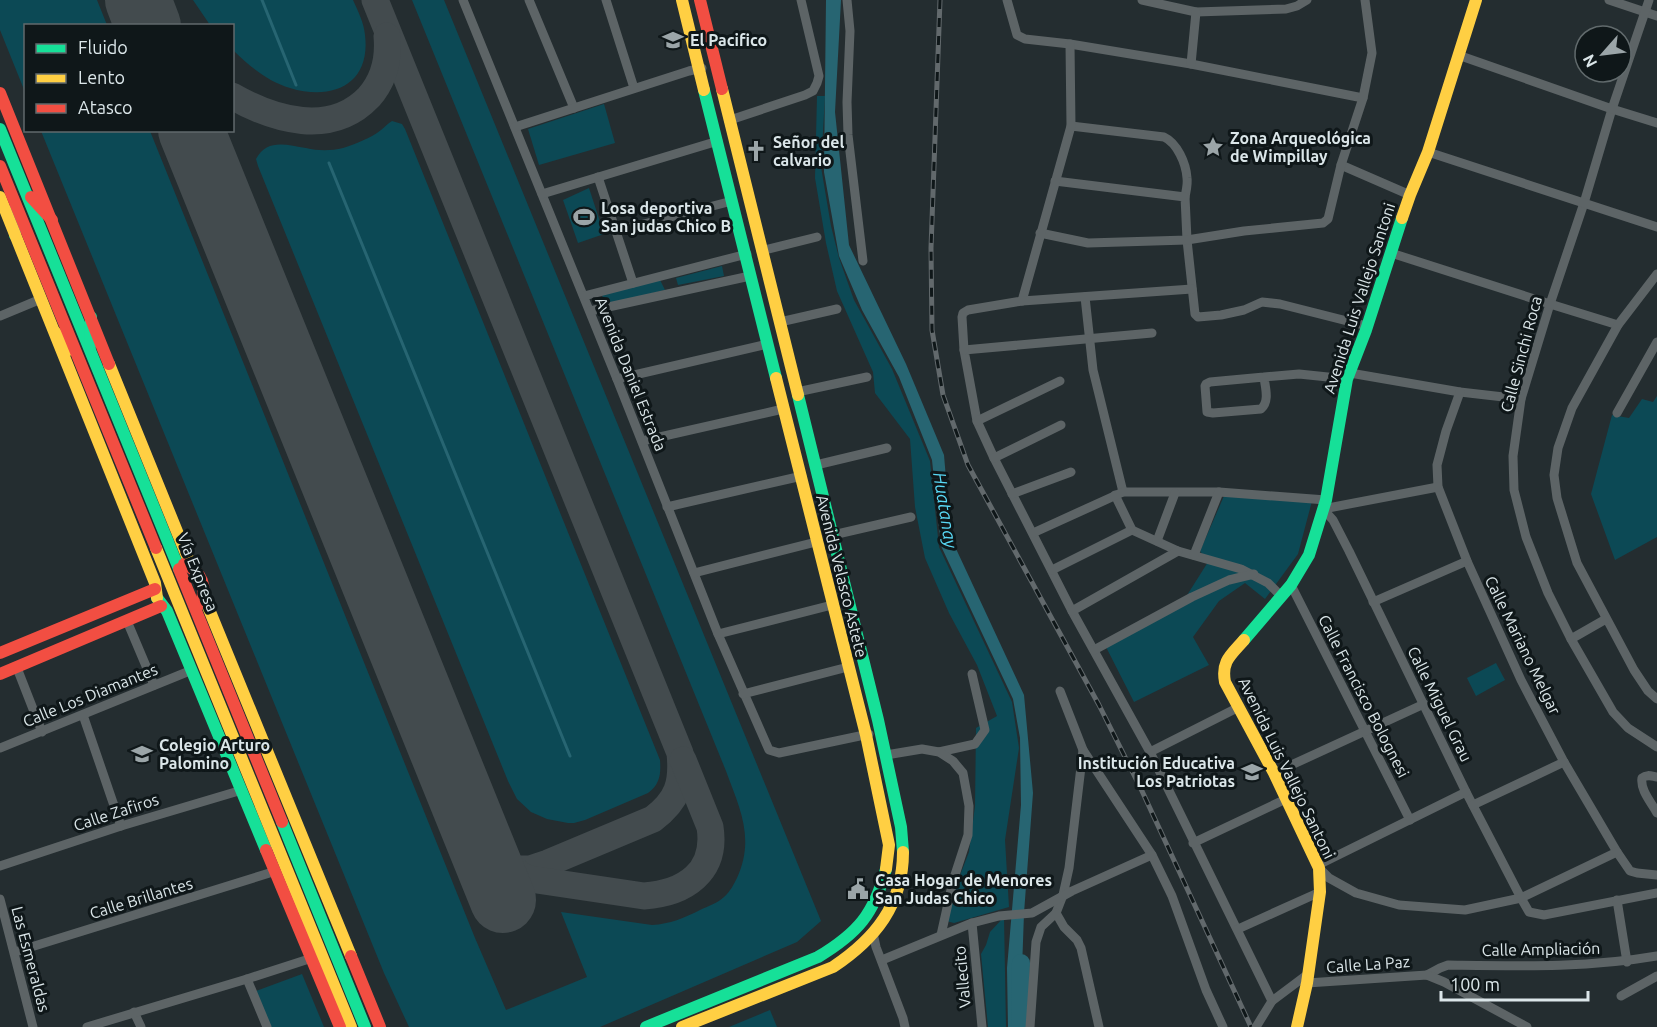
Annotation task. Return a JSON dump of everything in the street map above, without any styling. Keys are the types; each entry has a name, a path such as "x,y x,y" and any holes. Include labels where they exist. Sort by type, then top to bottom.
{"main road":[{"name":"Avenida Velasco Astete","path":"646,1027 818,957 840,943 865,919 880,890 889,845 866,735 682,0"},
{"name":"Avenida Velasco Astete","path":"682,1027 833,967 849,958 888,915 898,891 903,837 881,732 817,469 699,0"},
{"name":"Avenida Luis Vallejo Santoni","path":"1297,1027 1308,979 1320,892 1319,867 1274,773 1223,676 1229,657 1291,585 1309,555 1324,504 1348,376 1410,195 1428,152 1476,0"},
{"name":"Vía Expresa","path":"0,93 191,566 201,576 205,590 204,597 380,1027"},
{"name":"Vía Expresa","path":"0,129 365,1027"},
{"name":"Vía Expresa","path":"0,166 351,1027"},
{"path":"25,192 52,220"},
{"path":"0,198 155,586"},
{"path":"13,198 15,235"},
{"path":"90,351 91,317"},
{"path":"55,332 77,356"},
{"path":"191,566 177,564 164,569 155,586 155,596 164,609 192,670 340,1027"},
{"path":"0,653 155,586"},
{"path":"0,673 17,668 127,621 164,609 183,614 195,609 204,597"}],"street":[{"name":"Avenida Daniel Estrada","path":"463,0 618,379 718,634 769,750 778,753 866,735"},
{"path":"529,0 574,108"},
{"path":"606,0 634,88"},
{"path":"730,120 813,91 819,76 801,0"},
{"path":"847,0 850,31 848,135 863,261"},
{"path":"1007,0 1017,35 1025,39 1191,63 1363,98"},
{"path":"1142,0 1157,1 1196,12 1286,9 1307,0"},
{"path":"1040,233 1088,243 1187,240 1244,231 1323,224 1328,219 1341,165 1363,98 1372,54 1365,0"},
{"path":"1609,0 1657,16"},
{"name":"Calle Sinchi Roca","path":"1649,0 1612,109 1521,399 1513,456 1514,490 1526,537 1548,592 1571,639 1613,712 1628,728 1657,747"},
{"path":"1191,63 1196,12"},
{"path":"1022,301 1071,126 1070,44"},
{"path":"1458,55 1657,123"},
{"path":"515,127 716,64"},
{"path":"1071,126 1164,137 1169,139 1178,150 1187,171 1185,197 1187,240 1195,314 1198,317 1244,310 1262,302 1280,304 1367,326"},
{"path":"542,194 718,141"},
{"path":"1428,152 1657,227"},
{"path":"1341,165 1410,195"},
{"path":"598,177 633,283"},
{"path":"1055,181 1185,197"},
{"path":"617,231 732,201"},
{"path":"584,296 817,237"},
{"path":"1391,253 1618,325"},
{"path":"1657,273 1618,325 1572,408 1558,448 1554,475 1557,498 1577,563 1634,670 1648,691 1657,699"},
{"path":"590,311 750,276"},
{"path":"1192,290 1022,301 965,311 962,317 964,350 977,421 994,458 1072,611 1150,752 1272,1001"},
{"path":"1085,297 1093,370 1119,494 1132,530 1178,550 1254,574 1268,583 1281,596"},
{"path":"0,316 41,299"},
{"path":"780,322 837,309"},
{"path":"964,350 1152,333"},
{"path":"1617,413 1657,342"},
{"path":"618,379 768,344"},
{"path":"1264,377 1267,400 1261,408 1207,412 1206,384 1264,377 1299,374 1348,376 1521,399"},
{"path":"797,392 867,377"},
{"path":"977,421 1060,381"},
{"name":"Calle Mariano Melgar","path":"1460,392 1437,465 1438,487 1467,561 1521,680 1564,762 1617,852 1630,871 1657,875"},
{"path":"642,441 783,409"},
{"path":"994,458 1061,425"},
{"path":"667,507 800,477 817,469 888,448"},
{"path":"1012,494 1071,472"},
{"path":"1033,533 1119,494 1219,492 1324,504 1438,487"},
{"path":"1194,555 1219,492"},
{"path":"1157,541 1175,493"},
{"name":"Calle Miguel Grau","path":"1324,504 1466,792 1529,912 1544,915 1617,900"},
{"path":"833,535 911,516"},
{"path":"1052,570 1132,530"},
{"path":"694,573 816,542"},
{"path":"1072,611 1178,550"},
{"path":"1372,602 1467,561"},
{"path":"1094,650 1210,588 1229,580 1254,574"},
{"name":"Calle Francisco Bolognesi","path":"1291,585 1410,820"},
{"path":"718,634 832,605"},
{"path":"1571,639 1606,619"},
{"path":"127,621 154,685"},
{"path":"743,694 848,667"},
{"path":"17,668 42,732"},
{"name":"Calle Los Diamantes","path":"0,748 192,670"},
{"path":"886,755 922,749 939,752 975,744 986,730 972,674"},
{"path":"1060,692 1083,750 1152,855 1174,902 1206,990 1223,1027"},
{"path":"1274,773 1424,704"},
{"path":"1150,752 1239,707"},
{"path":"82,716 121,825"},
{"path":"866,735 881,732"},
{"path":"1030,1027 1036,942 1041,927 1056,913 1064,895 1083,750"},
{"path":"939,752 953,761 963,773 969,806 968,835 953,881 941,935"},
{"path":"1473,805 1564,762"},
{"path":"1657,777 1644,776 1641,781 1644,792 1657,813"},
{"name":"Calle Zafiros","path":"0,866 121,825 242,790"},
{"path":"1466,792 1319,867 1329,878 1356,893 1399,905 1465,910 1521,898 1617,852"},
{"path":"1193,843 1286,799"},
{"path":"882,960 972,923 999,916 1032,913 1064,895 1152,855"},
{"name":"Calle Brillantes","path":"15,952 276,872"},
{"path":"1238,929 1320,892"},
{"path":"1627,962 1617,900 1657,893"},
{"name":"Las Esmeraldas","path":"0,899 33,1027"},
{"path":"1056,913 1064,927 1082,948 1099,1027"},
{"path":"865,919 870,923 905,1027"},
{"name":"Vallecito","path":"972,923 982,1027"},
{"name":"Calle Ampliación","path":"1427,975 1448,965 1543,966 1627,962 1657,956"},
{"path":"87,1027 312,958"},
{"name":"Calle La Paz","path":"1308,979 1427,975 1527,1027"},
{"path":"1621,996 1657,976"},
{"path":"247,979 267,1027"},
{"path":"1256,1027 1272,1001 1308,979"},
{"path":"134,1012 141,1027"}],"shaded area":[{"path":"0,0 97,0 107,24 24,24 24,90 0,30"},
{"path":"193,0 353,0 365,35 362,66 346,85 334,90 306,92 290,88 259,73 234,51 234,24 209,24"},
{"path":"412,0 444,0 821,921 797,942 600,1027 409,1027 384,973 41,132 150,132 506,1010 587,977 561,912 652,925 683,918 716,903 728,893 737,878 742,863 745,837 744,824 726,771"},
{"path":"817,96 825,96 821,167 839,258 854,300 892,369 930,461 939,547 1012,702 1019,748 1005,840 1009,907 954,923 946,921 969,852 975,806 976,728 997,716 977,665 949,613 925,558 915,507 910,439 875,393 873,372 837,291 815,178"},
{"path":"604,104 615,143 539,165 528,129"},
{"path":"392,121 402,124 405,129 660,760 659,778 648,793 574,823 547,819 531,812 517,799 508,781 256,159 266,148 278,144 320,150 343,148 373,136"},
{"name":"Losa deportiva San judas Chico B","path":"589,188 604,234 578,243 563,200"},
{"path":"722,266 724,276 678,285 676,278"},
{"path":"660,280 665,290 605,305 602,295"},
{"path":"1657,396 1657,537 1615,560 1591,494 1612,415 1629,418 1642,399 1653,402"},
{"path":"1224,496 1312,501 1298,554 1265,599 1245,583 1219,601 1193,637 1209,665 1134,702 1106,647 1184,600 1208,562 1200,551"},
{"path":"1496,663 1505,680 1476,696 1467,678"},
{"path":"1004,917 1006,1027 988,1027 981,954 990,932"},
{"path":"302,974 324,1027 271,1027 256,991"},
{"path":"770,1010 777,1027 729,1027"}],"water":[{"path":"826,0 841,0 835,112 849,245 906,364 944,455 951,538 1024,695 1033,793 1024,913 1020,1027 1008,1027 1007,968 1021,805 1020,738 1013,699 941,546 932,460 899,377 862,310 839,256 824,172"}],"waterway":[{"path":"262,0 296,85"},
{"path":"329,163 570,756"},
{"name":"Huatanay","path":"1020,1027 1021,963"}],"taxiway":[{"path":"142,0 160,24"},
{"path":"375,0 680,753 681,773 677,790 668,805 653,819 548,863 530,869 502,866 486,852 476,835"},
{"path":"234,97 248,105 284,117 320,121 337,117 354,109 374,90 384,68 387,36"},
{"path":"210,177 206,148 211,132"},
{"path":"515,870 530,879 644,896 659,894 685,885 703,868 711,843 710,827 683,760"}],"runway":[{"path":"138,0 147,24"},
{"path":"192,132 503,900"}],"railway":[{"path":"940,0 931,248 932,330 943,395 968,465 1099,705 1142,791 1251,1027"}],"traffic: fast":[{"path":"704,90 776,378"},
{"path":"0,129 179,569"},
{"path":"14,210 15,235"},
{"path":"1244,640 1291,585 1309,555 1326,500 1347,379 1366,330 1402,218"},
{"path":"90,346 91,317"},
{"path":"798,395 878,720 901,827 903,852"},
{"path":"157,598 167,611 266,850"},
{"path":"282,822 365,1027"},
{"path":"646,1027 818,957 832,948 854,930 870,910 886,869"}],"traffic: slow":[{"path":"682,0 704,90"},
{"path":"1402,218 1428,152 1476,0"},
{"path":"722,89 798,395"},
{"path":"0,197 155,583 157,598"},
{"path":"55,332 72,350"},
{"path":"109,364 191,566"},
{"path":"776,378 866,735 889,845 886,869"},
{"path":"156,548 351,1027"},
{"path":"204,597 351,956"},
{"path":"1244,640 1226,663 1225,682 1274,773 1319,868 1320,892 1307,983 1297,1027"},
{"path":"682,1027 833,967 862,945 884,919 892,904 902,871 903,852"}],"traffic: jam":[{"path":"700,0 722,89"},
{"path":"0,93 109,364"},
{"path":"0,166 156,548"},
{"path":"31,197 52,220"},
{"path":"184,564 195,571 202,580 203,591 200,604"},
{"path":"179,569 282,822"},
{"path":"0,653 155,589"},
{"path":"0,674 161,606"},
{"path":"266,850 340,1027"},
{"path":"351,956 380,1027"}],"place":[{"name":"El Pacifico","path":"673,40"},
{"name":"Zona Arqueológica de Wimpillay","path":"1213,147"},
{"name":"Señor del calvario","path":"756,151"},
{"name":"Losa deportiva San judas Chico B","path":"584,217"},
{"name":"Colegio Arturo Palomino","path":"142,754"},
{"name":"Institución Educativa Los Patriotas","path":"1252,772"},
{"name":"Casa Hogar de Menores San Judas Chico","path":"858,889"}]}
